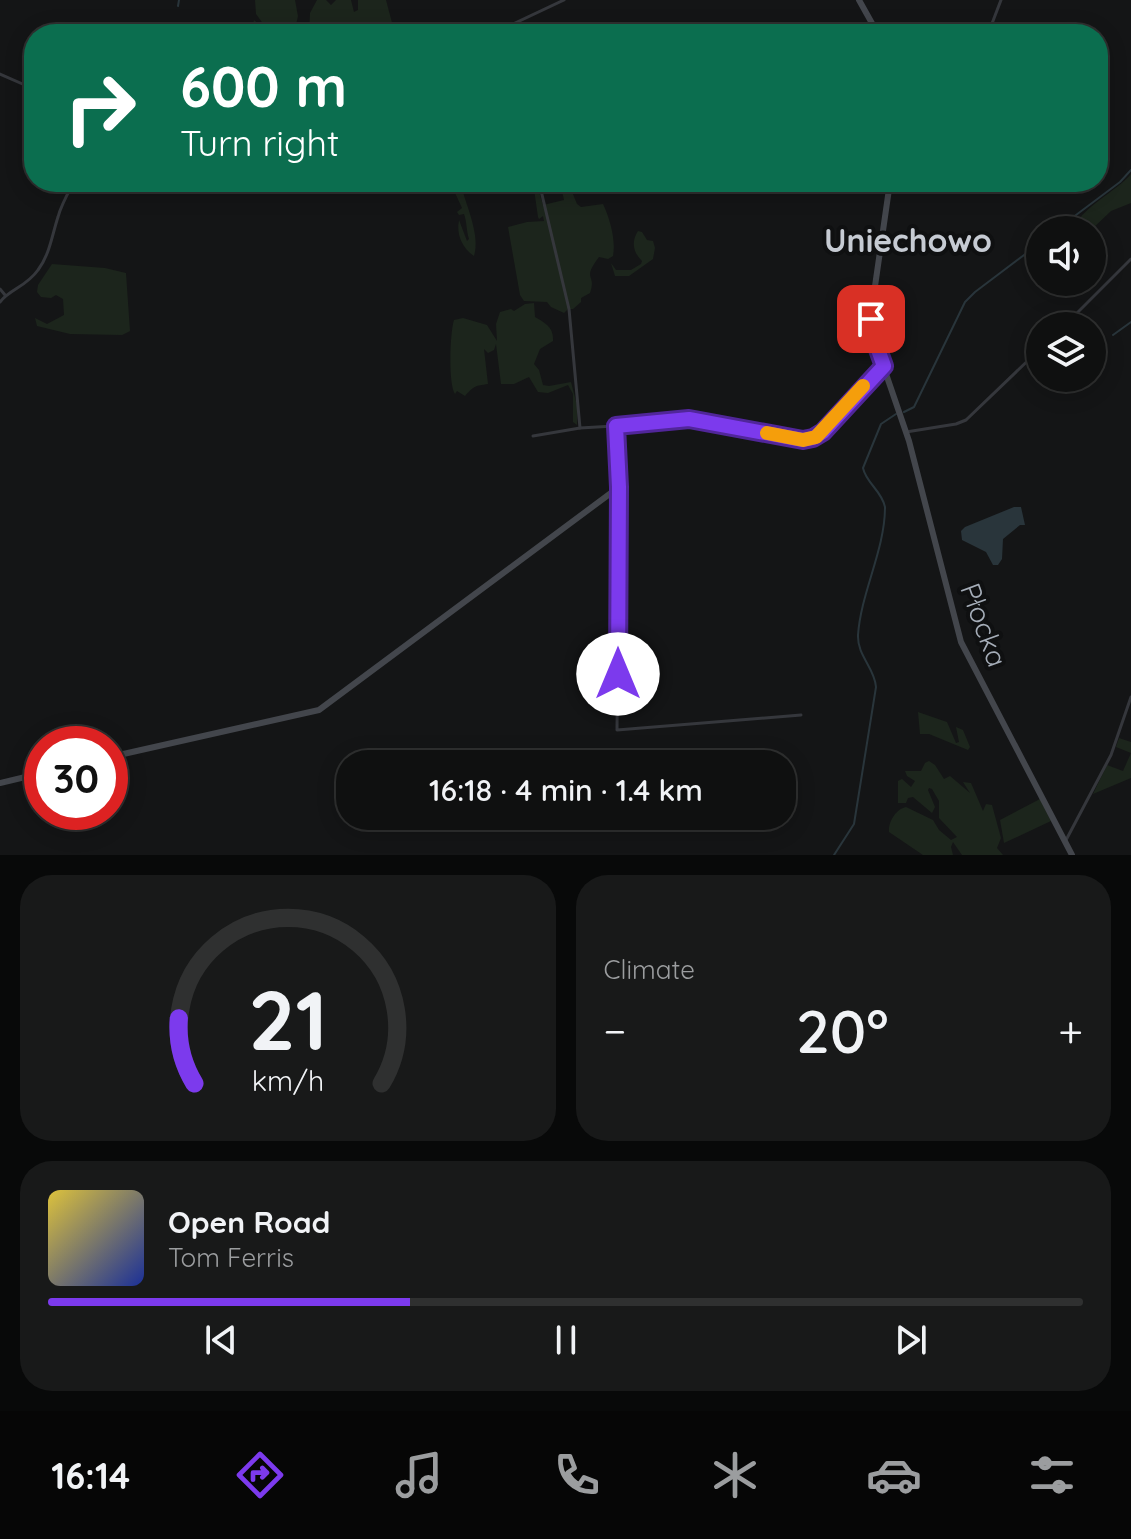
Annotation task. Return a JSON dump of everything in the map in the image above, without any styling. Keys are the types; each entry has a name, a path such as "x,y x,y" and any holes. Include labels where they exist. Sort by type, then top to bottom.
{"street":[{"path":"512,24 564,0"},
{"path":"859,0 872,24"},
{"path":"992,24 1001,0"},
{"path":"0,74 24,85"},
{"path":"0,302 5,295 23,287 39,269 49,251 58,214 69,192"},
{"path":"541,192 569,309 580,428"},
{"name":"Płocka","path":"889,192 871,319 872,333 906,432 961,642 1072,855"},
{"path":"1078,312 1131,259"},
{"path":"0,289 5,295"},
{"path":"906,432 961,423 1026,362"},
{"path":"533,436 580,428 689,419 809,439 823,432 884,366"},
{"path":"616,426 619,487 617,730 801,715"},
{"path":"128,753 319,710 518,559 619,487"},
{"path":"1065,842 1111,755 1131,697"},
{"path":"0,783 24,777"}],"shaded area":[{"path":"255,0 295,0 298,16 296,24 263,24 256,14"},
{"path":"317,0 326,0 331,5 336,0 351,0 354,12 358,10 358,0 386,0 392,24 309,24 310,13"},
{"path":"1131,174 1131,203 1106,216 1082,216 1090,208"},
{"path":"455,192 463,192 474,229 474,256 463,245 459,235 459,220 467,241 469,239 464,214 457,212 462,208"},
{"path":"534,192 539,192 543,205 564,200 562,192 572,192 581,207 603,204 612,230 613,256 608,259 599,257 590,274 590,293 564,313 547,302 524,301 520,295 508,227 544,221 543,216 538,217"},
{"path":"638,231 647,240 653,241 653,259 629,276 615,276 611,263 616,270 631,270 641,264 634,247"},
{"path":"52,264 105,268 126,273 130,331 122,335 70,334 37,326 35,318 47,324 64,315 63,299 56,295 41,297 37,292 38,285"},
{"path":"534,303 535,317 550,329 553,341 540,349 534,364 543,385 571,382 577,405 577,425 573,422 573,394 568,385 548,393 538,392 529,377 514,384 501,384 496,344 494,350 488,353 484,349 488,384 475,387 465,396 457,391 455,394 450,358 454,320 463,318 487,325 497,341 496,324 500,312 514,311 525,304"},
{"path":"1014,507 1021,507 1025,525 1020,525 1003,539 1002,559 998,565 993,565 986,552 962,540 961,531"},
{"path":"918,712 947,722 956,743 959,742 956,727 963,730 970,747 968,750 929,734 920,734"},
{"path":"1119,738 1131,742 1131,753 1116,747"},
{"path":"1131,753 1131,778 1093,794 1107,765 1123,771"},
{"path":"929,761 944,779 950,776 970,793 963,782 971,783 983,811 986,804 992,805 1001,838 997,848 1003,855 962,855 953,842 953,855 923,855 889,832 893,816 906,807 933,820 951,840 957,837 939,818 939,801 932,789 928,790 935,807 932,813 913,797 908,798 906,803 898,803 898,781 902,779 911,787 915,781 905,771 921,771"},
{"path":"1040,799 1051,821 1004,843 1000,820"}],"waterway":[{"path":"178,6 179,0"},
{"path":"1108,191 1131,170"},
{"path":"1075,216 1107,192"},
{"path":"904,412 914,407 965,302 1026,254"},
{"path":"1113,335 1131,322"},
{"path":"834,855 854,824 876,687 860,649 858,635 863,603 881,539 885,507 863,468 881,424 896,414"}],"slow traffic":[{"path":"767,433 803,440 816,437 863,386"}],"district":[{"name":"Uniechowo","path":"908,241"}],"route":[{"path":"618,674 619,487 616,426 689,419 795,439 806,440 818,436 884,366 872,333 871,319"}]}
